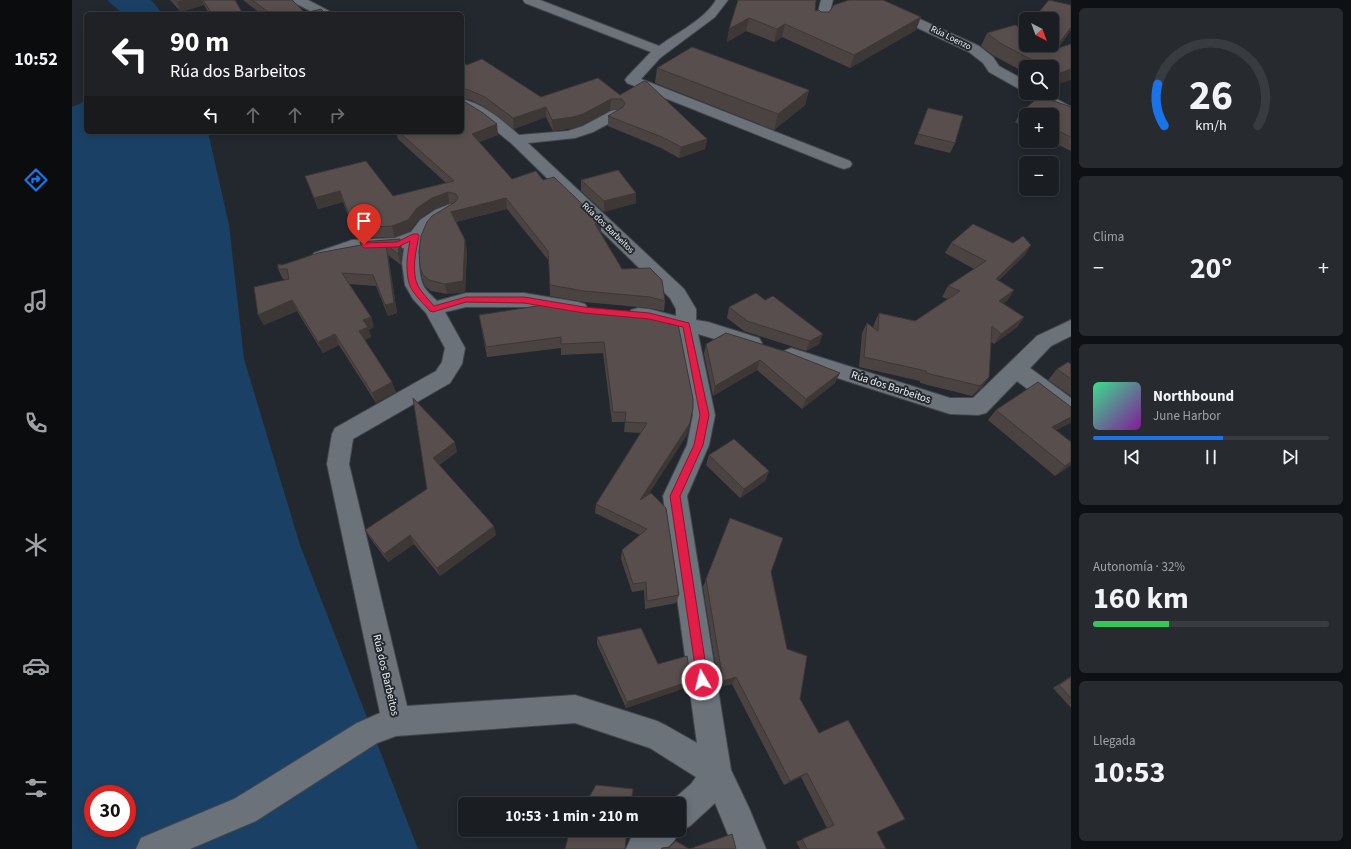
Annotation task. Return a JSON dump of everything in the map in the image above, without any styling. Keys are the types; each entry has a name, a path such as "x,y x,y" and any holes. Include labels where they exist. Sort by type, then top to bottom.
{"street":[{"path":"299,0 321,12"},
{"path":"529,0 661,51"},
{"path":"722,0 720,5 661,51 632,80 844,164"},
{"path":"822,20 827,0"},
{"name":"Rúa Loenzo","path":"868,0 954,38 974,49 988,60 994,69 1019,83"},
{"path":"1048,100 1071,113"},
{"name":"Rúa dos Barbeitos","path":"464,104 476,108 493,120 516,140 677,294 686,309 686,325"},
{"path":"516,140 570,135 588,129 616,114"},
{"path":"308,261 352,246 398,244 415,236 423,226 450,209"},
{"name":"Rúa dos Barbeitos","path":"415,236 411,253 414,286 433,309 456,348 452,364 444,377 343,434 338,464 396,721 575,709 657,736 716,772"},
{"name":"Rúa dos Barbeitos","path":"433,309 466,300 524,300 606,312 649,316 708,329 950,406 978,407 1044,341 1071,327"},
{"path":"686,325 704,415 698,445 675,496 716,772 750,849"},
{"path":"1016,369 1071,410"},
{"path":"152,849 245,810 367,733 396,721"},
{"path":"686,809 702,795 716,772"},
{"path":"642,849 655,837"}],"shaded area":[{"path":"107,0 151,0 161,12 121,12"},
{"path":"84,102 84,134 208,134 229,225 244,359 300,545 418,849 72,849 72,107"}],"building":[{"path":"203,0 235,0 242,12 211,12"},
{"path":"252,0 292,0 304,12 268,12"},
{"path":"738,0 816,0 815,11 819,10 821,12 829,12 834,5 849,0 883,0 921,17 854,55 785,24 777,29 749,18 729,29"},
{"path":"1049,0 1071,5 1071,27 1059,44 1059,12 1039,12"},
{"path":"321,9 324,12 309,12"},
{"path":"1015,25 1019,27 1019,52 1059,52 1059,48 1071,44 1071,69 1059,74 1059,60 1032,60 1000,43 987,33"},
{"path":"692,47 809,90 778,114 657,68"},
{"path":"482,59 541,97 598,78 620,95 644,81 647,82 707,139 681,147 662,137 608,116 623,107 625,103 622,99 611,99 583,114 573,117 552,120 546,107 513,118 485,97 464,89 464,63 467,65"},
{"path":"1035,100 1051,100 1071,107 1071,137 1059,131 1059,108 1026,108"},
{"path":"464,101 497,124 472,134 512,179 536,171 543,180 554,177 601,222 595,224 622,269 650,268 662,280 665,301 650,297 584,291 550,285 548,251 506,198 451,212 465,240 463,281 445,284 429,280 423,275 420,267 419,252 421,236 427,222 432,216 455,202 458,198 456,194 448,192 432,198 417,208 408,220 392,226 354,228 340,191 314,198 305,176 366,161 393,196 454,181 401,134 464,134"},
{"path":"928,108 963,116 955,143 918,134"},
{"path":"618,170 636,193 604,201 581,180"},
{"path":"973,224 1013,243 1023,236 1031,245 996,279 1014,290 999,301 1024,317 1001,334 992,326 989,377 980,386 926,373 926,371 864,357 867,323 878,331 879,313 915,321 960,291 948,286 986,261 951,243"},
{"path":"400,239 398,254 386,244 394,303 385,305 373,275 342,273 371,317 363,320 368,327 359,331 392,382 372,393 335,334 318,342 292,300 258,315 254,287 289,279 287,269 278,269 278,264 282,265 318,253 361,245 360,242"},
{"path":"756,293 765,300 773,296 823,334 810,341 747,321 729,307"},
{"path":"550,302 584,308 650,314 668,318 668,324 678,324 693,399 690,423 640,500 651,493 666,508 679,595 647,601 646,582 633,584 622,550 647,529 596,504 647,423 625,422 626,412 613,412 604,342 561,344 561,337 486,347 479,315 550,304"},
{"path":"726,333 787,352 840,373 806,399 760,360 715,386 706,344"},
{"path":"1068,362 1071,364 1071,379 1057,369"},
{"path":"1038,382 1071,407 1071,417 1052,427 1071,442 1071,462 1065,466 996,410"},
{"path":"413,398 455,442 433,458 494,526 437,568 410,535 384,554 365,530 427,489"},
{"path":"734,439 769,471 744,489 709,455"},
{"path":"730,518 783,538 771,572 787,649 807,656 800,699 819,733 848,720 905,819 877,832 886,849 807,849 802,839 834,825 807,773 790,781 736,677 723,681 706,579"},
{"path":"641,628 658,664 687,656 691,681 627,702 597,637"},
{"path":"1071,677 1071,698 1059,685"},
{"path":"596,785 633,789 632,797 589,797"},
{"path":"732,834 736,849 689,849"},
{"path":"568,837 626,837 625,849 565,849"},
{"path":"676,841 689,849 661,849 670,847"}],"route":[{"path":"364,245 398,244 415,236 411,253 414,286 433,309 466,300 524,300 584,310 649,316 686,325 704,415 698,445 675,496 702,680"}]}
